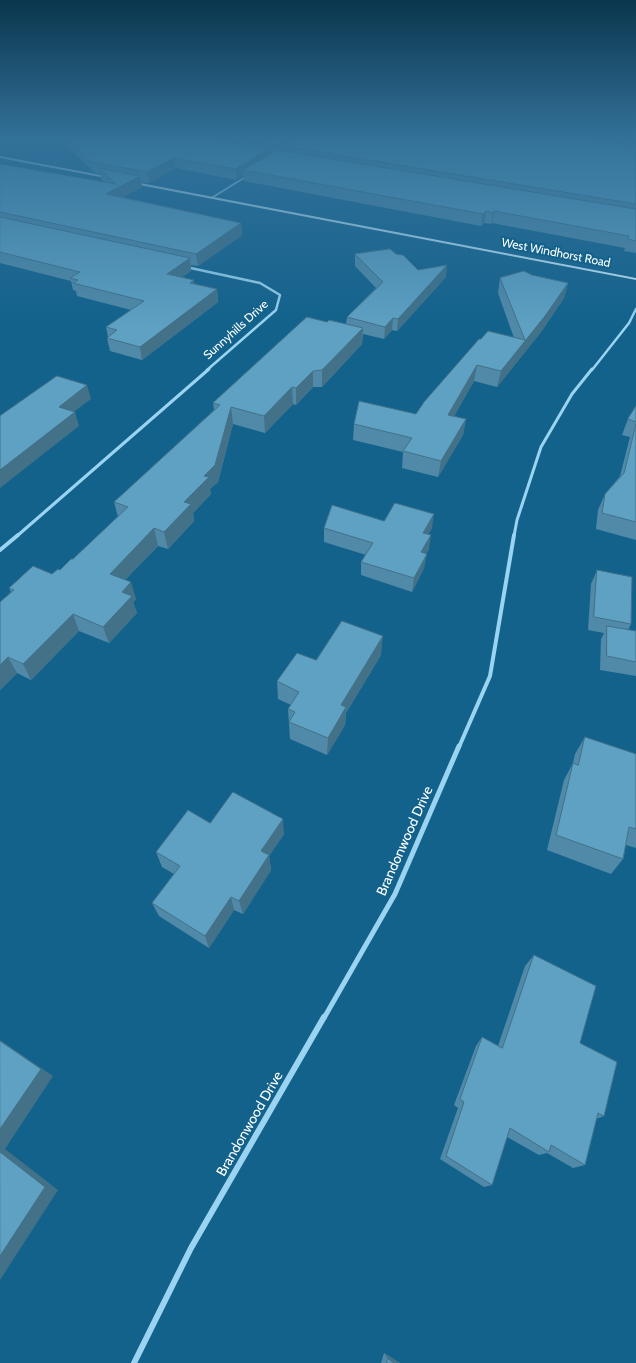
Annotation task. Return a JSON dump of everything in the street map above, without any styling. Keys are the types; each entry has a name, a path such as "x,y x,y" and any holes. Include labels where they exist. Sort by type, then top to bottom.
{"street":[{"name":"West Windhorst Road","path":"237,202 636,279"},
{"name":"Sunnyhills Drive","path":"0,550 276,310 280,295 260,284 183,266"},
{"name":"Brandonwood Drive","path":"134,1363 191,1248 395,894 490,676 516,520 541,447 572,394 629,323 636,309"}],"building":[{"path":"0,202 141,202 241,223 196,254 0,212"},
{"path":"415,202 591,202 636,209 636,241 628,239 629,236 494,211 493,213 486,211 483,214"},
{"path":"621,202 636,202 636,204"},
{"path":"0,217 190,258 167,274 194,280 190,283 217,289 140,347 107,338 117,330 106,327 144,301 73,283 78,280 70,278 80,272 0,252"},
{"path":"390,249 396,254 403,255 418,270 447,265 398,319 393,318 385,327 347,317 383,282 355,254"},
{"path":"524,271 532,275 568,283 545,316 501,371 477,365 448,415 466,419 441,461 403,451 412,438 354,424 359,401 416,414 424,402 479,339 481,339 488,331 525,340 500,278"},
{"path":"307,317 327,322 329,320 363,328 322,370 313,371 296,388 292,387 264,416 231,407 215,465 204,476 209,477 184,502 191,504 164,532 154,528 110,574 131,582 122,592 132,596 103,627 73,614 23,664 8,657 0,665 0,602 14,590 9,588 33,566 52,574 58,569 60,570 71,559 73,559 128,507 114,502 220,405 213,403"},
{"path":"57,376 87,385 59,407 75,412 0,470 0,416"},
{"path":"636,406 636,422 628,419"},
{"path":"636,424 636,522 602,513 605,494 624,473"},
{"path":"395,503 434,514 423,533 431,535 421,552 427,554 414,578 361,562 373,543 324,528 332,505 384,521"},
{"path":"597,570 632,577 631,624 594,617"},
{"path":"342,621 383,636 341,705 346,707 328,738 289,722 295,712 288,709 299,692 277,681 297,653 316,660"},
{"path":"607,626 636,631 636,662 607,656"},
{"path":"585,737 636,754 636,829 629,827 623,859 556,835 573,763 578,765"},
{"path":"233,792 283,819 261,851 269,855 239,901 231,897 205,936 152,903 180,866 156,852 188,810 210,823"},
{"path":"534,955 596,986 580,1043 617,1062 604,1116 598,1113 585,1165 551,1145 549,1152 510,1128 492,1185 446,1156 464,1102 460,1099 482,1037 502,1048"},
{"path":"0,1041 41,1069 0,1129"},
{"path":"0,1152 45,1187 0,1256"},
{"path":"388,1359 394,1363 387,1363"}]}
